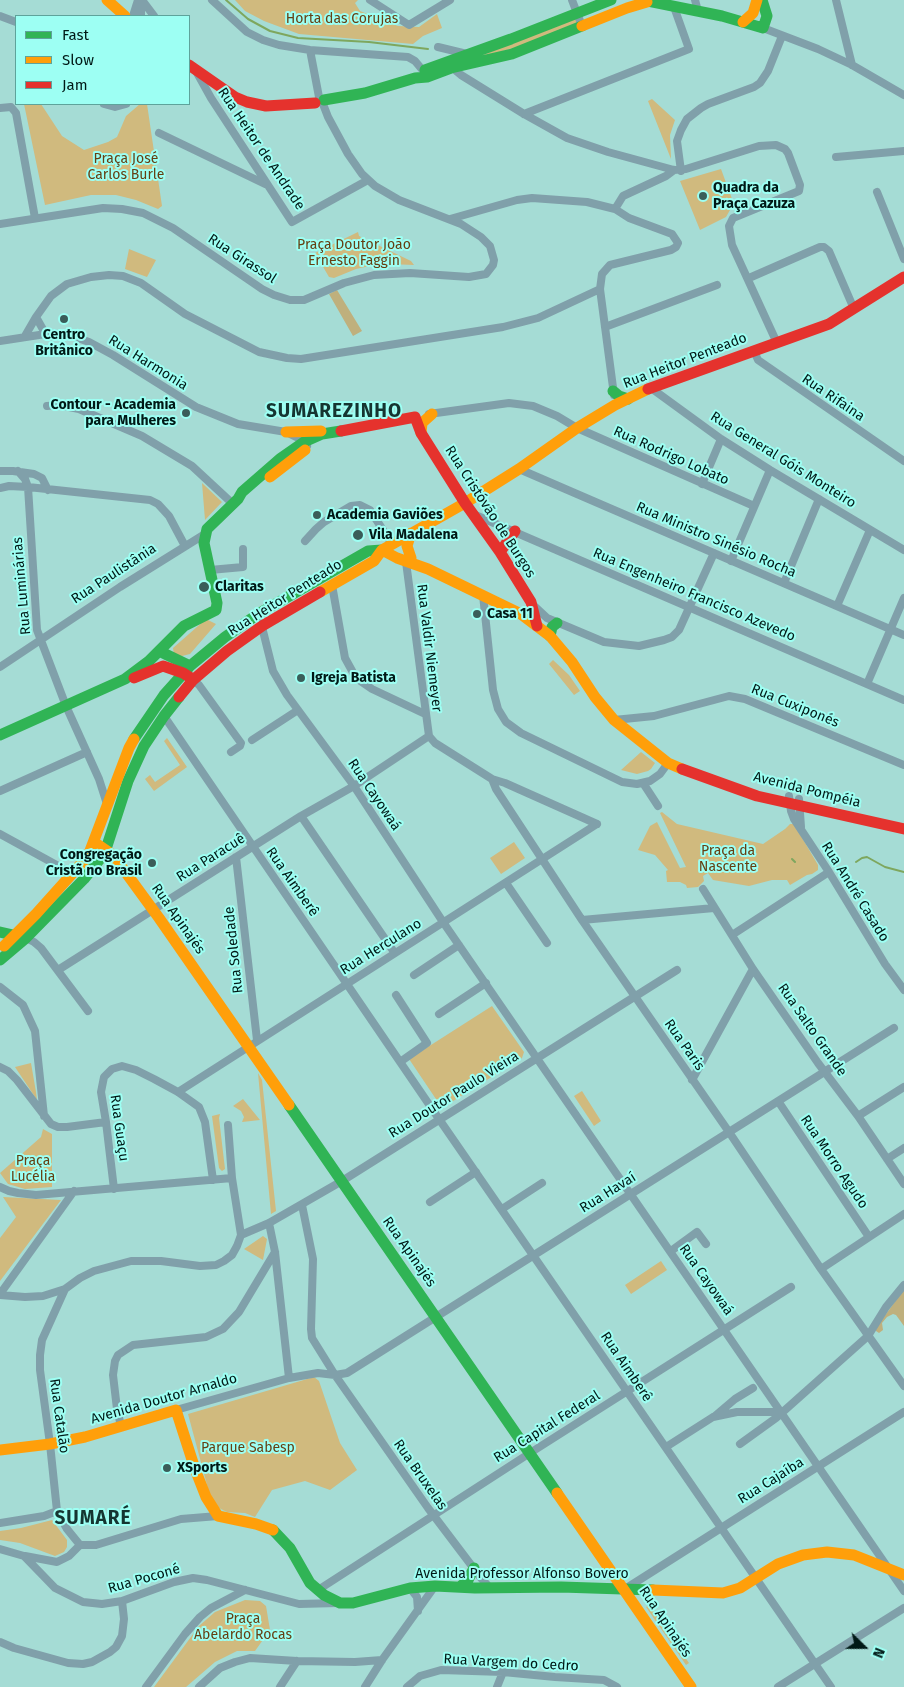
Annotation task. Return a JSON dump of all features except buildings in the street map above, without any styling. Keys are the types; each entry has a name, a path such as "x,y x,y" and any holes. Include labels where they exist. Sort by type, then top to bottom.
{"main road":[{"path":"107,0 122,13"},
{"path":"459,65 511,39 611,0"},
{"path":"743,22 753,13 757,0"},
{"path":"192,67 235,96 255,104 280,106 320,102 365,93 459,65 487,62 512,54 643,2 674,7 697,6 763,28 767,16 762,0"},
{"name":"Rua Heitor Penteado","path":"0,949 20,937 84,879 100,859 106,848 136,760 188,673 212,663 262,626 374,561 387,547 519,469 577,428 615,405 651,388 829,324 904,277"},
{"path":"613,391 628,399"},
{"path":"421,433 422,423 432,414"},
{"name":"Rua Paulistânia","path":"205,534 207,529 236,502 247,496 303,447 322,434 415,417"},
{"name":"Rua Cristóvão de Burgos","path":"415,417 421,433 529,599 537,626"},
{"path":"400,419 421,433"},
{"path":"281,458 285,446 283,433 337,432"},
{"name":"Rua Paulistânia","path":"236,502 242,492 281,458 303,447"},
{"path":"500,552 515,532"},
{"path":"408,560 407,546 411,533"},
{"path":"0,735 125,679 159,651 184,626 217,608 204,543 205,534"},
{"name":"Rua Heitor Penteado","path":"0,960 88,856 129,748 164,695 224,637 258,614 368,551 387,547"},
{"name":"Avenida Pompéia","path":"387,547 408,560 514,609 537,626 550,636 572,662 594,697 614,720 668,763 696,775 757,796 794,801 904,822"},
{"path":"514,609 529,599"},
{"path":"550,636 552,627 557,623"},
{"path":"159,651 188,673"},
{"path":"125,679 137,677 163,666 188,673"},
{"path":"115,785 121,790 121,800"},
{"name":"Avenida Pompéia","path":"794,801 904,829"},
{"path":"106,808 107,822 101,842 106,848"},
{"name":"Rua Apinajés","path":"94,842 106,848 116,858 253,1043 342,1181 691,1687"},
{"path":"0,932 20,937"},
{"path":"176,1410 206,1498 218,1516 274,1530 290,1548 303,1572 318,1590 340,1603"},
{"name":"Avenida Doutor Arnaldo","path":"0,1450 50,1444 176,1410"},
{"name":"Avenida Professor Alfonso Bovero","path":"340,1603 367,1600 410,1588 435,1586 723,1592 740,1588 778,1564 803,1555 821,1553 854,1555 904,1575"},
{"path":"460,1586 468,1580 474,1568"}],"street":[{"path":"132,15 140,0"},
{"path":"140,0 141,15"},
{"path":"140,0 153,15"},
{"path":"212,0 247,32 263,40 279,45 310,50 408,58 415,61 422,75"},
{"path":"370,0 410,25 450,0"},
{"path":"572,0 582,26"},
{"path":"836,0 852,65"},
{"path":"524,114 689,49 674,7"},
{"path":"0,16 15,22"},
{"path":"763,28 818,49 852,65 904,94"},
{"path":"677,170 678,141 687,119 708,104 760,83 768,72 782,36"},
{"path":"438,48 524,114 555,132 578,142 677,170"},
{"path":"310,50 320,102 348,154 368,180 399,200 450,219 517,200 532,198 587,202 615,209 629,218 672,234 678,243 671,250 610,265 602,274 600,289 615,405"},
{"name":"Rua Heitor de Andrade","path":"192,67 292,222 368,180"},
{"path":"108,105 115,107 122,105"},
{"path":"0,108 11,108 16,113 35,218"},
{"path":"159,133 266,184"},
{"path":"615,209 623,196 677,170 760,146 781,146 788,153 800,185 799,191 733,218 729,226 732,245 777,343"},
{"path":"836,157 904,151"},
{"path":"877,192 904,259"},
{"name":"Rua Girassol","path":"0,224 103,208 122,208 143,214 173,228 274,295 290,300 304,300 358,278 374,275 410,273 469,277 486,274 494,260 490,246 480,237 450,219"},
{"path":"748,278 824,247 829,251 854,309"},
{"path":"24,336 52,296 67,284 110,274 123,276 141,284 185,314 259,352 301,359 503,327 538,318 600,289"},
{"path":"605,327 717,285"},
{"path":"36,317 45,333"},
{"name":"Rua Harmonia","path":"0,341 45,333 72,336 101,348 207,412 238,424 296,436 303,447"},
{"name":"Rua Rifaina","path":"754,350 758,360 904,461"},
{"name":"Rua General Góis Monteiro","path":"651,388 721,439 904,550"},
{"name":"Rua Paulistânia","path":"415,417 509,403 522,404 546,411 577,428"},
{"path":"47,406 59,405 79,409 142,436 192,466 236,502"},
{"name":"Rua Rodrigo Lobato","path":"577,428 754,506"},
{"path":"702,484 721,439"},
{"name":"Rua Ministro Sinésio Rocha","path":"519,469 904,635"},
{"path":"731,560 770,470"},
{"path":"0,471 18,471 39,476 45,481 48,490"},
{"name":"Rua Luminárias","path":"18,471 25,479 28,487 35,618 40,640 66,706 99,779 106,808"},
{"path":"0,488 9,486 28,487 150,500 158,504 169,516 186,546"},
{"path":"784,583 819,498"},
{"path":"305,542 316,528 324,522 351,506 360,506 370,510 387,547"},
{"name":"Rua Engenheiro Francisco Azevedo","path":"473,514 904,700"},
{"path":"837,606 870,530"},
{"name":"Rua Paulistânia","path":"0,667 205,534"},
{"path":"210,570 243,567 243,550"},
{"path":"529,599 544,615 557,623 604,642 638,646 664,640 676,634 691,608 714,553"},
{"name":"Rua Valdir Niemeyer","path":"408,560 429,736"},
{"path":"332,585 345,658 356,678 372,689 425,714"},
{"path":"483,595 493,690 498,710 506,722 521,733 622,782 630,784 643,783 655,778 668,763"},
{"path":"867,684 904,598"},
{"name":"Rua Cayowaá","path":"258,614 277,680 354,786 459,946 904,1591"},
{"path":"188,673 199,685 240,743 240,746 231,752"},
{"name":"Rua Cuxiponés","path":"614,720 654,716 729,696 745,699 904,765"},
{"path":"252,740 298,710"},
{"name":"Rua Aimberê","path":"164,716 252,847 831,1687"},
{"name":"Rua Paracuê","path":"58,970 301,816 354,786 429,736"},
{"name":"Rua Paris","path":"429,736 435,742 492,779 496,789 582,920 729,1132 821,1269 904,1386"},
{"path":"0,791 87,752"},
{"path":"99,779 115,785"},
{"name":"Rua Herculano","path":"178,1092 394,952 597,824 492,779"},
{"path":"643,783 658,806"},
{"name":"Rua André Casado","path":"794,801 794,819 885,964 904,990"},
{"path":"301,816 394,952"},
{"path":"0,834 73,874"},
{"name":"Rua Soledade","path":"236,857 253,1043"},
{"path":"732,935 829,872"},
{"path":"506,883 547,943"},
{"name":"Rua Salto Grande","path":"703,889 753,968 904,1184"},
{"path":"582,920 714,908"},
{"path":"20,937 34,942 41,948 88,1012"},
{"path":"414,975 459,946"},
{"path":"692,1080 753,968"},
{"name":"Rua Doutor Paulo Vieira","path":"241,1235 269,1223 342,1181 677,970"},
{"path":"439,1014 486,983"},
{"path":"0,987 23,1005 35,1031 44,1116"},
{"path":"396,995 427,1043 400,1062"},
{"name":"Rua Havaí","path":"334,1375 347,1373 894,1028"},
{"name":"Rua Guaçu","path":"114,1189 101,1092 104,1077 112,1068 122,1066 136,1070 178,1092 190,1100 203,1113 214,1180"},
{"path":"0,1068 8,1071 17,1080 51,1124 58,1127 106,1122"},
{"path":"858,1116 904,1087"},
{"name":"Rua Morro Agudo","path":"778,1101 869,1237"},
{"path":"74,1191 0,1294 25,1297 43,1296 65,1289 94,1271 131,1261 160,1261 200,1266 216,1265 232,1254 241,1235 232,1178 228,1125"},
{"path":"887,1159 904,1148"},
{"path":"430,1202 476,1172"},
{"path":"0,1187 26,1195 232,1178"},
{"path":"502,1209 542,1183"},
{"name":"Rua Bruxelas","path":"302,1205 313,1259 312,1338 334,1375 433,1515 489,1587"},
{"path":"821,1269 904,1214"},
{"path":"269,1223 275,1252 289,1378"},
{"path":"671,1251 698,1232 706,1244"},
{"path":"121,1426 113,1378 115,1361 118,1355 133,1345 206,1337 223,1329 239,1312 275,1252"},
{"path":"740,1444 776,1418 868,1336 886,1307 904,1285"},
{"name":"Rua Capital Federal","path":"318,1590 530,1452 791,1288"},
{"name":"Rua Catalão","path":"65,1289 42,1340 40,1370 57,1511 67,1529 80,1544"},
{"name":"Avenida Doutor Arnaldo","path":"176,1410 289,1378 318,1373 334,1375"},
{"path":"666,1448 753,1388"},
{"path":"713,1417 737,1412 781,1412"},
{"name":"Rua Cajaíba","path":"624,1589 904,1412"},
{"path":"0,1523 44,1516 57,1511"},
{"path":"24,1556 57,1562 69,1556 80,1544 96,1545 181,1519 218,1516"},
{"name":"Rua Poconé","path":"0,1549 24,1556 55,1588 74,1598 92,1603 122,1601 174,1582 193,1578 299,1604 340,1603"},
{"path":"651,1572 651,1590"},
{"path":"365,1687 435,1586"},
{"path":"410,1588 418,1600 418,1611"},
{"path":"146,1687 200,1616 245,1590"},
{"path":"0,1642 14,1648 68,1663 92,1662 116,1647 122,1636 124,1619 122,1601"},
{"path":"778,1687 904,1608"},
{"path":"199,1687 220,1668 250,1658 355,1662 382,1660"},
{"path":"280,1687 297,1661"},
{"name":"Rua Vargem do Cedro","path":"407,1687 420,1676 442,1670 503,1672 555,1678 604,1680 617,1687"},
{"path":"497,1687 503,1672"}],"green space":[{"name":"Horta das Corujas","path":"235,0 358,0 355,3 360,11 398,26 419,27 437,14 442,28 423,36 413,44 299,34 264,21 245,11"},
{"path":"576,17 580,25 556,36 468,61"},
{"path":"652,99 675,120 670,135 671,159 648,101"},
{"name":"Praça José Carlos Burle","path":"24,105 42,105 62,136 84,150 117,137 126,116 139,105 147,105 162,206 158,209 136,200 116,195 91,195 45,205"},
{"path":"721,169 735,207 730,210 726,217 700,230 680,181"},
{"name":"Praça Doutor João Ernesto Faggin","path":"358,232 359,236 411,261 414,265 388,264 370,266 356,269 334,278 329,277 315,253"},
{"path":"129,249 156,260 147,277 125,269"},
{"path":"202,483 222,502 205,520"},
{"path":"206,619 216,624 190,654 174,655 173,648"},
{"path":"553,660 569,675 580,691 574,695 549,664"},
{"path":"167,738 187,767 154,791 145,779 150,775 155,782 180,765 164,741"},
{"path":"641,752 655,763 651,769 637,774 621,770"},
{"name":"Praça da Nascente","path":"662,812 677,824 763,844 790,824 794,824 818,865 818,870 790,885 787,880 772,880 749,886 713,880 708,873 703,876 704,881 698,887 687,888 686,885 680,882 667,882 666,871 668,870 655,855 638,850 650,826 657,822 680,868 686,867 660,813"},
{"path":"514,842 525,858 501,874 490,858"},
{"path":"492,1006 524,1052 522,1058 442,1108 409,1059"},
{"path":"31,1063 36,1092 37,1100 15,1067"},
{"path":"258,1073 262,1080 276,1211 271,1214"},
{"path":"582,1091 601,1121 594,1126 574,1096"},
{"path":"243,1099 260,1120 242,1122 244,1117 241,1111 233,1106"},
{"path":"220,1114 225,1169 222,1171 219,1168 212,1116"},
{"name":"Praça Lucélia","path":"43,1129 52,1134 52,1187 25,1189 8,1184 0,1173 41,1137"},
{"path":"3,1197 61,1200 0,1281 0,1238 16,1217"},
{"path":"263,1236 267,1239 263,1260 244,1249"},
{"path":"661,1261 667,1270 631,1294 625,1285"},
{"name":"Parque Sabesp","path":"314,1377 319,1381 340,1443 357,1470 330,1490 305,1481 272,1490 255,1517 245,1513 227,1512 217,1507 210,1496 188,1414"},
{"path":"52,1520 67,1540 67,1547 64,1552 55,1556 20,1543 0,1540 0,1531"},
{"name":"Praça Abelardo Rocas","path":"245,1600 260,1601 266,1606 270,1630 255,1651 237,1651 215,1662 186,1687 154,1687 199,1626 215,1612"},
{"path":"649,1605 689,1663 686,1665 646,1607"}],"shaded area":[{"path":"337,290 362,331 353,336 329,294"},
{"path":"904,1289 904,1326 896,1315 893,1314 882,1323 883,1330 879,1333 876,1331 876,1328"}],"waterway":[{"path":"226,0 248,19 270,31 298,38 369,42 428,49"},
{"path":"856,862 867,857 885,867 904,872"},
{"path":"792,859 795,862"}],"traffic: fast":[{"path":"425,70 611,0"},
{"path":"643,0 722,16 763,28 767,16 762,0"},
{"path":"324,100 365,93 415,78 427,77 451,68 512,54 582,26"},
{"path":"613,391 619,396 628,399"},
{"path":"0,735 125,679 149,661 184,626 216,610 217,603 204,543 207,529 238,499 242,492 281,458 304,442 322,434 341,431"},
{"path":"134,739 164,695 190,666 225,637 258,614 368,551 382,550"},
{"path":"550,636 552,627 557,623"},
{"path":"159,651 190,666"},
{"path":"0,960 26,938 84,879 100,859 106,849 128,781 144,746 179,697"},
{"path":"0,932 22,937"},
{"path":"289,1105 557,1493"},
{"path":"273,1530 290,1548 310,1583 324,1595 340,1603 353,1603 410,1588 435,1586 653,1590"},
{"path":"460,1587 468,1580 474,1568"}],"traffic: slow":[{"path":"107,0 124,15"},
{"path":"743,22 753,13 757,0"},
{"path":"582,26 647,2"},
{"path":"320,592 374,561 382,550 465,503 519,469 577,428 615,405 648,389"},
{"path":"421,433 422,423 432,414"},
{"path":"286,432 321,431"},
{"path":"270,477 305,450"},
{"path":"411,533 407,546 411,558"},
{"path":"382,550 397,558 428,569 521,614 550,636 572,662 595,697 614,720 668,763 682,769"},
{"path":"4,946 36,914 88,856 134,739"},
{"path":"94,842 113,855 289,1105"},
{"path":"0,1450 50,1444 85,1437 176,1410 206,1497 218,1516 256,1524 273,1530"},
{"path":"557,1493 691,1687"},
{"path":"653,1590 723,1593 740,1588 778,1564 803,1555 827,1552 854,1555 904,1575"}],"traffic: jam":[{"path":"190,66 235,97 247,102 266,106 315,103"},
{"path":"648,389 829,324 904,277"},
{"path":"341,431 415,417 421,433 531,602 537,626"},
{"path":"500,552 515,531"},
{"path":"179,697 193,680 227,651 262,626 320,592"},
{"path":"134,678 163,666 191,678"},
{"path":"682,769 757,796 904,829"}],"place":[{"name":"Quadra da Praça Cazuza","path":"703,196"},
{"name":"Centro Britânico","path":"64,319"},
{"name":"Contour - Academia para Mulheres","path":"186,413"},
{"name":"Academia Gaviões","path":"317,515"},
{"name":"Vila Madalena","path":"358,535"},
{"name":"Claritas","path":"204,587"},
{"name":"Casa 11","path":"477,614"},
{"name":"Igreja Batista","path":"301,678"},
{"name":"Congregação Cristã no Brasil","path":"152,863"},
{"name":"XSports","path":"167,1468"}],"district":[{"name":"SUMAREZINHO","path":"334,412"},
{"name":"SUMARÉ","path":"93,1519"}]}
